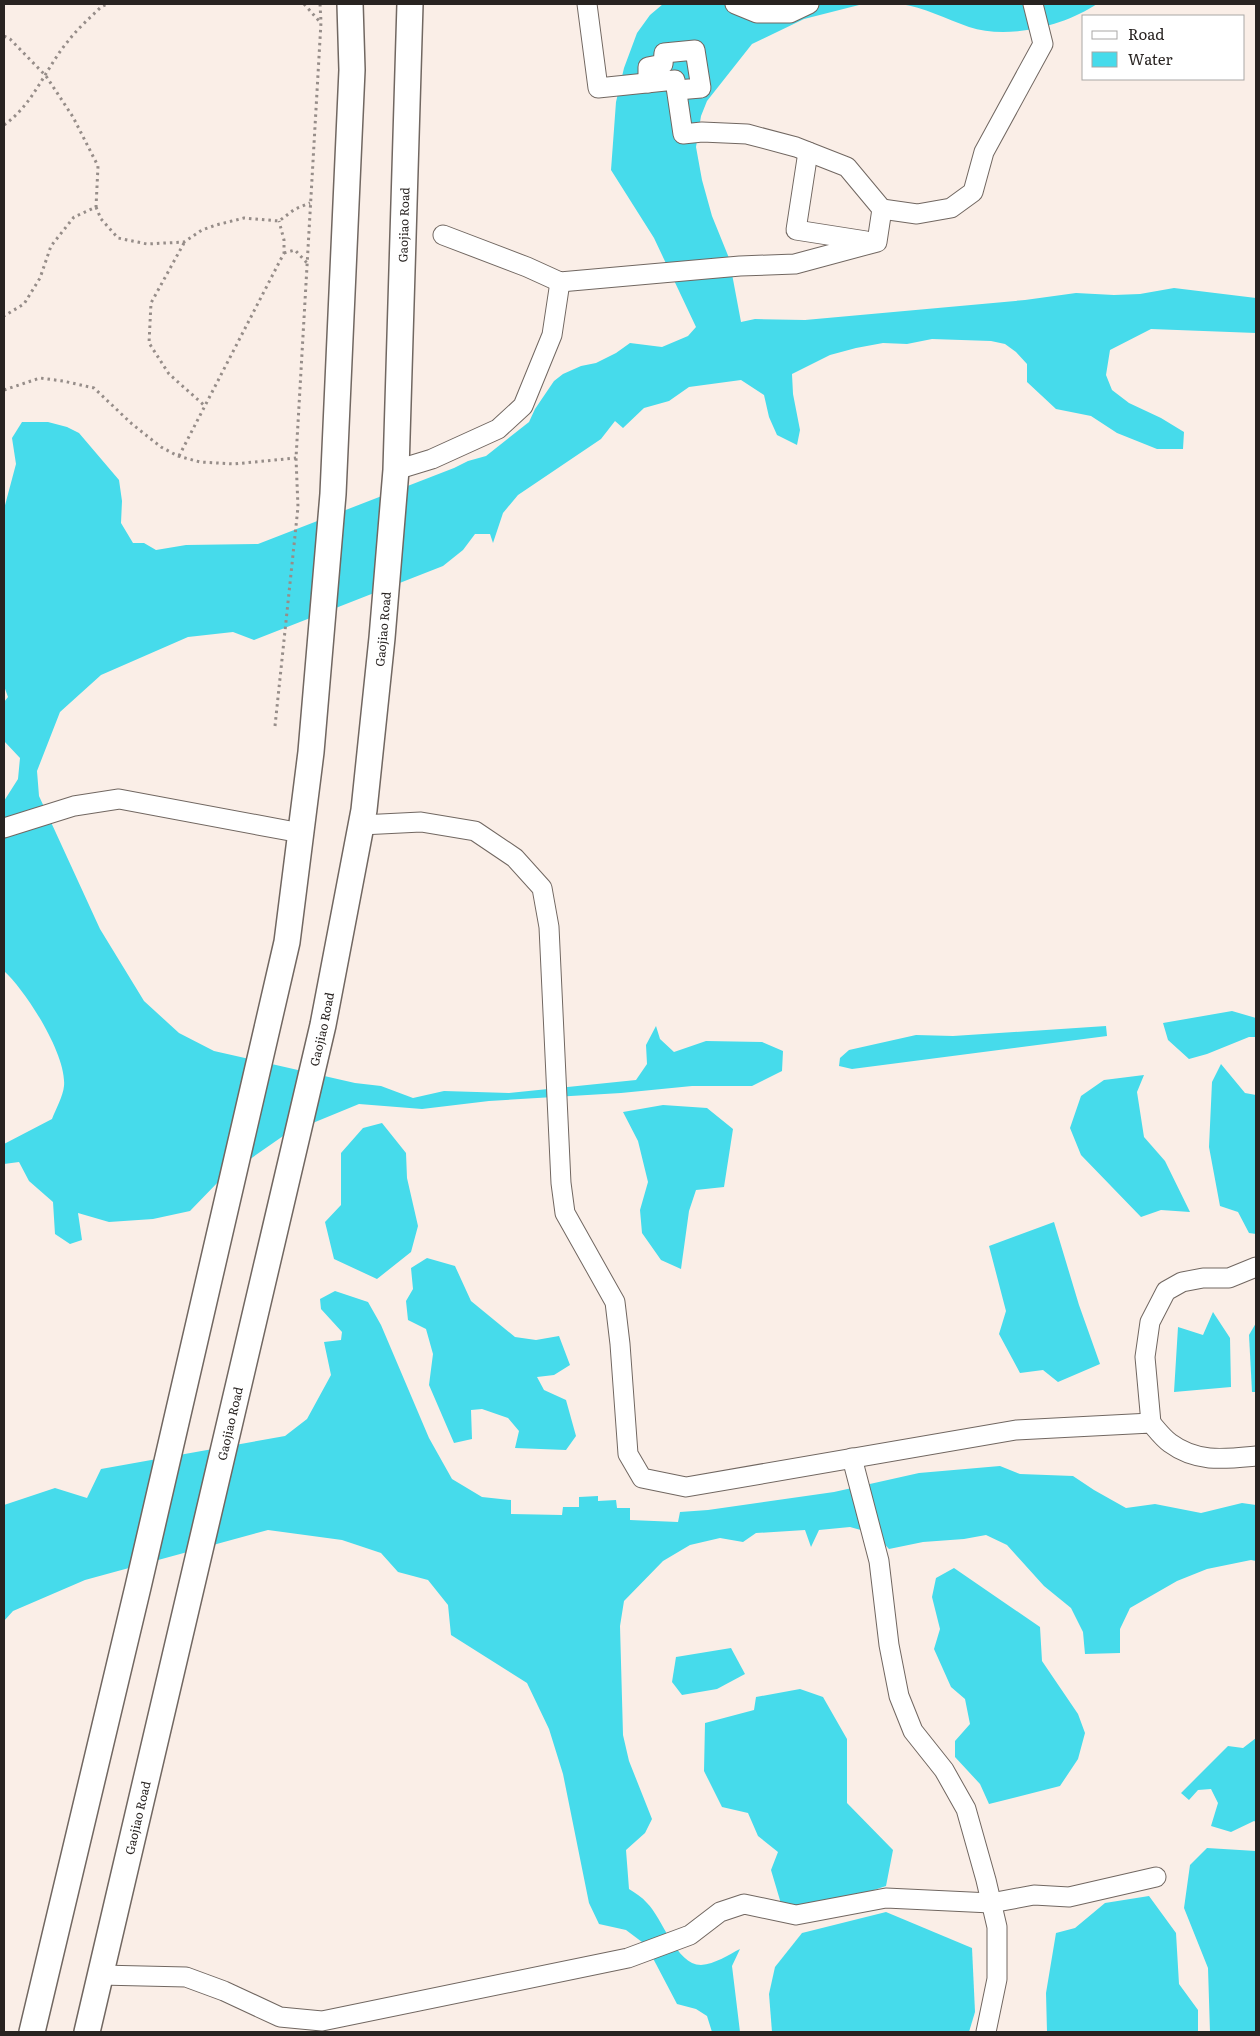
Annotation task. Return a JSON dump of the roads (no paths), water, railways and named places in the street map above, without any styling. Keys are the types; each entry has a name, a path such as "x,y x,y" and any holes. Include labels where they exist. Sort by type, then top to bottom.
{"main road":[{"path":"32,2032 136,1597 285,952 311,752 333,494 352,70 350,4"},
{"name":"Gaojiao Road","path":"87,2032 323,1024 361,825 372,741 396,470 410,4"}],"street":[{"path":"587,4 598,88 675,80 684,134 702,132 747,134 808,152 847,167 882,209 918,214 952,208 973,192 984,152 1043,44 1033,4"},
{"path":"735,4 757,12 790,12 809,4"},
{"path":"648,83 648,67 663,64 664,53 695,50 701,88 677,90"},
{"path":"808,152 796,230 878,242"},
{"path":"878,242 882,209"},
{"path":"443,235 527,266 560,282 740,266 795,264 878,242"},
{"path":"396,470 432,459 498,429 523,406 552,335 560,282"},
{"path":"4,828 74,806 119,799 301,833"},
{"path":"361,825 420,822 475,831 515,858 542,888 549,927 561,1183 565,1213 615,1302 628,1454 642,1478 686,1487 1016,1430 1152,1423"},
{"path":"1256,1267 1229,1278 1202,1278 1182,1282 1166,1291 1150,1322 1146,1357 1152,1423 1170,1443 1195,1457 1226,1459 1256,1456"},
{"path":"852,1458 879,1560 889,1645 898,1696 913,1731 944,1770 966,1809 992,1903 997,1927 997,1979 986,2032"},
{"path":"100,1975 186,1977 224,1991 280,2017 322,2021 628,1958 690,1935 720,1912 744,1904 796,1915 886,1898 992,1903 1034,1895 1069,1897 1156,1876"}],"water":[{"path":"663,4 863,4 804,19 752,44 707,101 701,116 696,147 702,180 712,216 729,258 741,322 755,319 805,320 1025,300 1076,293 1140,294 1174,288 1256,298 1256,333 1151,329 1110,350 1106,375 1112,390 1129,403 1161,418 1184,432 1183,449 1157,449 1117,433 1091,416 1056,409 1027,382 1027,364 1016,352 1005,344 991,341 932,339 907,344 883,343 830,355 792,374 793,394 800,430 797,445 777,435 769,417 764,395 741,380 689,387 669,401 644,408 623,428 615,421 601,439 518,495 503,513 493,543 490,534 475,534 463,550 443,566 254,640 233,632 188,637 101,675 60,712 37,771 39,796 100,929 144,1001 179,1033 214,1051 355,1083 381,1086 413,1098 444,1091 509,1093 636,1080 647,1064 646,1045 656,1026 660,1039 674,1052 706,1041 762,1042 783,1051 782,1071 752,1086 692,1086 621,1093 489,1101 422,1109 359,1104 286,1134 220,1180 190,1211 153,1219 109,1222 78,1213 82,1240 70,1244 55,1234 53,1202 29,1181 19,1162 4,1164 4,1144 52,1119 64,1086 59,1058 52,1041 23,993 4,971 4,801 18,779 20,758 4,741 4,702 8,697 4,686 4,509 16,464 12,438 22,422 48,422 67,427 79,433 119,480 122,501 121,523 133,543 144,543 156,550 186,545 258,544 468,461 486,456 529,422 535,409 554,381 563,374 581,366 596,363 616,353 630,343 662,347 688,336 696,327 654,238 611,170 616,102 624,68 637,33 650,15"},
{"path":"900,4 1097,4 1069,19 1035,29 1001,32 984,31 969,27 926,10"},
{"path":"1232,1011 1256,1018 1256,1037 1249,1037 1207,1054 1189,1059 1168,1040 1163,1023"},
{"path":"1106,1026 1107,1036 852,1069 839,1066 840,1058 849,1050 916,1035 953,1036"},
{"path":"1221,1064 1245,1093 1256,1095 1256,1234 1249,1233 1238,1212 1220,1206 1209,1147 1212,1082"},
{"path":"1144,1075 1137,1092 1144,1137 1165,1161 1190,1212 1161,1210 1141,1217 1081,1155 1070,1128 1081,1096 1104,1080"},
{"path":"663,1105 707,1108 733,1129 724,1187 696,1190 689,1211 681,1269 661,1260 642,1233 640,1210 648,1182 638,1141 623,1112"},
{"path":"382,1123 406,1153 407,1178 418,1226 411,1252 377,1279 334,1259 325,1222 341,1205 341,1153 363,1128"},
{"path":"1054,1222 1079,1305 1100,1364 1058,1382 1043,1370 1020,1373 999,1334 1006,1311 989,1246"},
{"path":"427,1258 455,1266 471,1301 515,1337 536,1340 559,1336 570,1365 554,1375 537,1377 544,1390 566,1400 576,1436 566,1450 515,1448 519,1431 508,1418 482,1409 471,1410 472,1439 454,1443 429,1385 433,1354 426,1329 408,1320 406,1301 413,1289 411,1268"},
{"path":"335,1291 368,1302 381,1325 429,1438 452,1479 482,1497 511,1500 511,1514 562,1515 563,1507 579,1507 579,1497 598,1496 598,1501 616,1500 617,1508 630,1508 630,1520 678,1522 680,1512 708,1510 834,1492 919,1473 1000,1466 1020,1474 1073,1476 1126,1508 1155,1504 1201,1513 1242,1503 1256,1505 1256,1561 1251,1560 1207,1569 1177,1581 1130,1608 1120,1629 1120,1653 1085,1654 1083,1632 1071,1608 1044,1586 1007,1545 986,1535 964,1539 923,1542 889,1549 875,1534 850,1527 819,1530 811,1547 805,1530 756,1533 743,1542 720,1538 690,1545 663,1561 624,1601 620,1626 623,1735 629,1761 652,1819 645,1833 626,1850 629,1889 641,1897 653,1910 677,1949 692,1963 701,1965 711,1963 740,1949 732,1966 740,2032 712,2032 707,2016 696,2009 677,2004 646,1945 626,1930 599,1924 589,1903 563,1774 549,1729 527,1683 451,1635 448,1605 428,1580 398,1572 381,1553 342,1540 268,1530 85,1580 13,1611 4,1621 4,1505 55,1488 87,1498 101,1469 285,1436 307,1419 331,1375 324,1342 341,1340 342,1332 321,1309 320,1299"},
{"path":"1213,1312 1230,1338 1231,1387 1174,1392 1178,1327 1203,1335"},
{"path":"1256,1323 1256,1392 1252,1392 1249,1335"},
{"path":"954,1568 1040,1627 1042,1661 1078,1714 1085,1733 1078,1759 1060,1786 989,1804 980,1784 955,1757 955,1741 970,1724 965,1699 951,1687 934,1649 940,1629 932,1597 936,1578"},
{"path":"731,1648 745,1674 717,1689 682,1695 672,1682 676,1657"},
{"path":"800,1689 823,1697 847,1739 847,1803 893,1850 886,1886 829,1905 782,1907 771,1870 778,1852 758,1836 748,1813 722,1807 704,1771 705,1723 754,1710 756,1697"},
{"path":"1256,1738 1256,1822 1254,1821 1231,1832 1211,1826 1218,1803 1211,1789 1198,1790 1189,1800 1181,1793 1228,1746 1243,1748"},
{"path":"1207,1848 1256,1851 1256,2032 1210,2032 1208,1968 1184,1908 1190,1865"},
{"path":"1149,1896 1176,1933 1179,1984 1198,2010 1198,2032 1047,2032 1046,1993 1056,1933 1075,1928 1105,1903"},
{"path":"886,1912 972,1948 975,2012 969,2032 772,2032 769,1994 775,1967 802,1933"}]}
